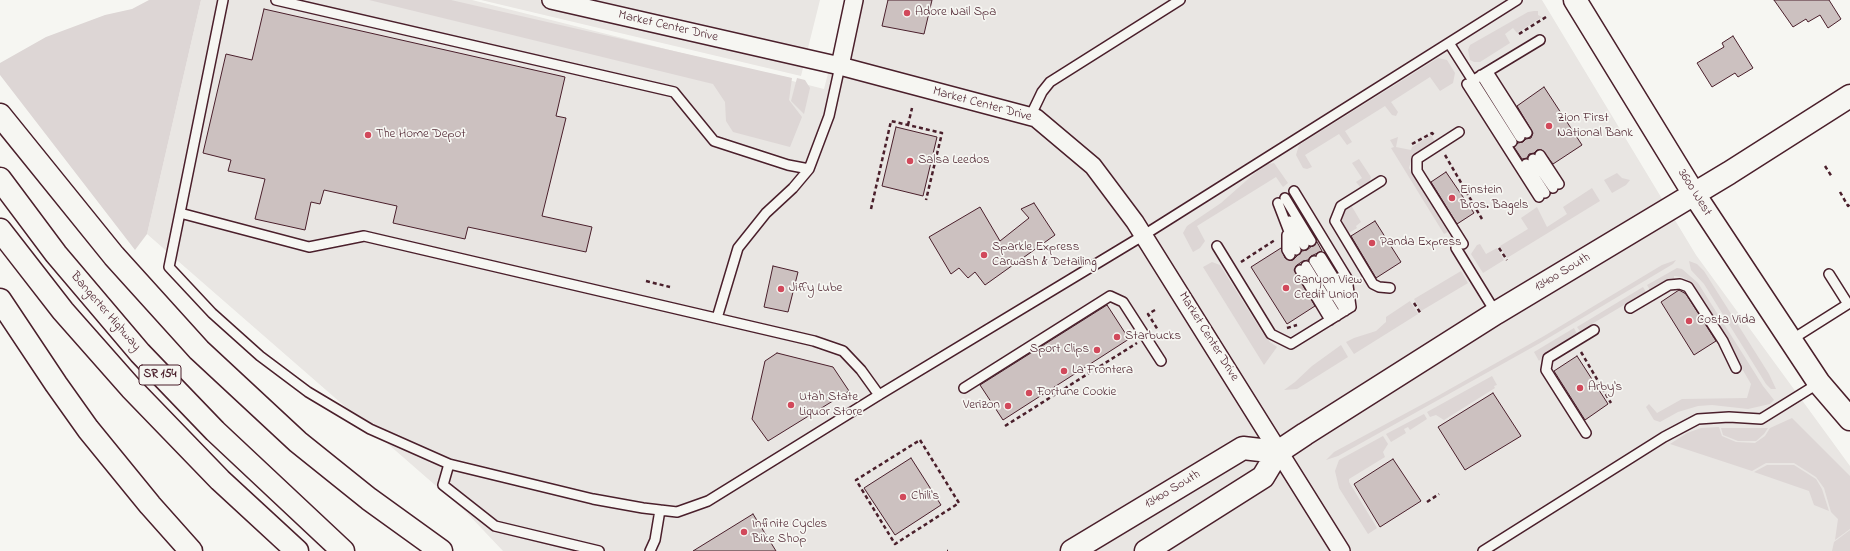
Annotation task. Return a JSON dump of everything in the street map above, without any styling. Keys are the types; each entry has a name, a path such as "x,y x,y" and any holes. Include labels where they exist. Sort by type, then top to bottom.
{"main road":[{"name":"3600 West","path":"1575,0 1694,194 1819,383 1850,419"},
{"name":"13400 South","path":"1146,551 1263,477 1278,452 1496,313 1694,194 1850,96"},
{"path":"0,115 114,256 199,350 298,442 370,499 441,551"},
{"name":"Bangerter Highway","path":"0,179 56,254 140,353 215,431 342,551"},
{"name":"SR 154","path":"0,230 64,311 131,388 215,475 297,551"},
{"path":"0,300 38,358 88,429 150,505 191,551"},
{"name":"13400 South","path":"1072,551 1243,448 1278,452"}],"street":[{"name":"Market Center Drive","path":"551,0 840,66 1036,118 1094,166 1144,235 1341,551"},
{"path":"840,66 854,0"}],"lane":[{"path":"223,0 169,267 212,313 260,356 308,392 370,429 449,464 593,499 677,512 708,502 879,395 1144,235 1517,0"},
{"path":"276,0 674,92 714,140 788,165 809,169"},
{"path":"1030,117 1042,92 1050,82 1180,0"},
{"path":"1470,82 1540,40"},
{"path":"1449,43 1470,82 1549,191"},
{"path":"717,318 738,248 766,213 794,188 809,169 830,116 840,66"},
{"path":"1470,82 1520,137 1485,73"},
{"path":"1459,132 1417,159 1417,171 1496,313"},
{"path":"1549,191 1533,160 1549,191"},
{"path":"1381,181 1341,206 1335,221 1373,284 1379,288 1390,288"},
{"path":"1218,246 1271,334 1291,344 1341,314 1347,278 1294,191"},
{"path":"1282,201 1300,248 1288,229 1282,201"},
{"path":"180,213 308,247 364,236 814,341 843,351 861,370 879,395"},
{"path":"1341,314 1310,264 1341,314"},
{"path":"1791,340 1849,303 1829,274"},
{"path":"1630,308 1669,285 1680,284 1688,287 1723,341 1736,368"},
{"path":"964,388 1110,296 1123,302 1161,361"},
{"path":"1586,433 1546,370 1548,358 1594,330"},
{"path":"1483,551 1664,437 1698,419 1729,417 1761,419 1819,383"},
{"path":"449,464 443,485 495,526 599,551"},
{"path":"650,551 655,540 660,510"}],"path":[{"path":"1519,34 1546,17"},
{"path":"908,125 912,108"},
{"path":"871,209 891,121 942,133 926,200"},
{"path":"1412,144 1432,133 1482,218"},
{"path":"1825,166 1832,177"},
{"path":"1840,192 1848,206 1850,204"},
{"path":"1244,270 1240,263 1277,239"},
{"path":"1499,248 1507,260"},
{"path":"646,281 670,287"},
{"path":"1414,303 1421,314"},
{"path":"1155,310 1148,314 1158,330"},
{"path":"1283,327 1288,328 1300,324"},
{"path":"1005,426 1139,342"},
{"path":"1581,352 1611,404"},
{"path":"920,440 959,503 894,544 856,480 920,440"},
{"path":"1427,502 1439,494"}],"shaded area":[{"path":"149,0 201,0 147,234 135,250 0,75 0,63 46,37 105,15 132,9"},
{"path":"201,0 472,0 824,89 847,0 1542,0 1696,255 1850,466 1850,551 503,551 466,512 147,234"},
{"path":"369,0 451,0 792,78 789,100 802,117 790,147 733,132 726,121 725,102 713,84"},
{"path":"481,0 820,0 801,76"},
{"path":"1538,11 1538,15 1542,17 1517,33 1513,28 1505,34 1510,43 1480,62 1470,60 1468,50 1470,45 1528,12"},
{"path":"1438,58 1447,60 1455,73 1453,83 1440,91 1430,77 1391,102 1398,112 1396,116 1392,115 1385,106 1345,131 1352,142 1347,145 1339,134 1305,155 1312,167 1307,169 1303,168 1296,155 1299,145"},
{"path":"797,78 805,80 810,88 804,114 791,101"},
{"path":"1431,135 1435,142 1412,157 1409,168 1448,232 1444,234 1391,148 1394,147 1390,140 1398,137 1396,147 1411,150 1412,147"},
{"path":"1359,159 1371,177 1369,183 1361,188 1356,182 1362,178 1352,163"},
{"path":"1274,163 1288,183 1283,187 1276,177 1197,226 1205,241 1200,248 1193,252 1183,233 1187,226 1221,203 1255,173 1268,164"},
{"path":"1617,173 1622,178 1630,180 1626,185 1612,193 1604,180"},
{"path":"1592,188 1600,201 1507,258 1500,246 1528,229 1521,218 1537,207 1547,227 1567,214 1563,207"},
{"path":"1351,205 1361,222 1356,226 1357,228 1349,233 1340,217 1343,209"},
{"path":"1480,244 1486,254 1497,248 1504,260 1483,273 1471,254 1477,245"},
{"path":"1676,260 1673,264 1540,343 1338,456 1326,460 1334,452 1544,336 1662,265"},
{"path":"1689,261 1697,264 1704,271 1769,374 1776,389 1771,389 1766,384 1704,284 1691,270"},
{"path":"1212,262 1220,265 1262,332 1270,342 1277,347 1264,365 1203,267"},
{"path":"1677,268 1682,269 1698,283 1763,386 1774,400 1770,404 1748,409 1712,405 1698,406 1678,412 1660,422 1654,420 1646,407 1649,404 1657,413 1682,399 1747,398 1751,384 1691,282 1682,277 1674,276 1674,279 1650,290 1647,285"},
{"path":"1461,271 1468,283 1421,311 1414,299"},
{"path":"1643,287 1646,292 1580,331 1577,327"},
{"path":"1410,301 1418,314 1354,354 1346,342 1376,331 1386,322 1386,317"},
{"path":"1574,328 1577,334 1547,351 1539,361 1534,352"},
{"path":"1341,345 1348,357 1297,389 1284,390 1312,366"},
{"path":"1492,376 1497,385 1494,386 1495,388 1444,420 1436,415 1430,417 1427,412"},
{"path":"1424,414 1427,419 1410,430 1408,427 1404,429 1406,433 1391,442 1386,434"},
{"path":"1792,418 1850,476 1850,529 1835,540 1838,519 1831,512 1824,488 1816,477 1794,463 1766,463 1752,471 1670,444 1687,433 1701,428 1719,427 1722,436 1736,442 1755,443 1765,436 1770,428"},
{"path":"1721,428 1768,428 1756,441 1738,441 1723,435"},
{"path":"1383,436 1388,444 1383,452 1385,457 1349,479 1349,482 1377,528 1368,534 1339,488 1335,471 1339,460"},
{"path":"1767,465 1794,465 1816,479 1822,489 1829,511 1814,505 1809,491 1754,472"},
{"path":"1850,530 1850,551 1832,551 1834,542"}],"building":[{"path":"888,0 932,0 924,34 882,26"},
{"path":"1774,0 1829,0 1841,19 1828,28 1820,15 1808,22 1806,19 1793,27"},
{"name":"The Home Depot","path":"264,9 565,77 556,116 566,118 542,216 592,227 586,252 468,227 465,239 393,223 397,206 324,190 320,204 311,202 305,230 255,219 265,179 228,171 231,160 203,153 226,54 252,60"},
{"path":"1733,36 1753,68 1738,77 1735,73 1712,87 1697,63 1724,47 1722,43"},
{"name":"Zion First National Bank","path":"1544,87 1582,145 1553,164 1542,150 1537,150 1534,153 1529,154 1527,158 1522,159 1514,147 1518,143 1531,138 1533,133 1517,106"},
{"name":"Salsa Leedos","path":"896,127 937,137 923,196 882,186"},
{"name":"Einstein Bros. Bagels","path":"1446,172 1474,213 1457,224 1431,182"},
{"name":"Sparkle Express Carwash & Detailing","path":"1034,203 1055,235 985,285 975,272 968,278 959,268 951,274 929,237 980,207 1000,241 1029,218 1021,209"},
{"name":"Panda Express","path":"1375,221 1401,262 1376,278 1351,236"},
{"name":"Canyon View Credit Union","path":"1317,242 1322,251 1297,265 1294,270 1315,306 1287,324 1251,267 1281,248 1285,258 1293,260 1302,251 1307,250"},
{"name":"Jiffy Lube","path":"773,266 798,272 788,312 764,307"},
{"name":"Costa Vida","path":"1679,290 1686,294 1716,341 1694,355 1661,302"},
{"path":"1107,305 1129,339 1003,420 980,385"},
{"name":"Utah State Liquor Store","path":"777,353 833,367 849,391 768,441 752,419 765,361"},
{"name":"Arby's","path":"1577,356 1608,404 1585,420 1554,371"},
{"path":"1493,393 1521,436 1465,470 1438,427"},
{"name":"Chili's","path":"911,458 941,505 895,535 864,488"},
{"path":"1393,459 1421,501 1380,527 1354,484"},
{"name":"Infinite Cycles Bike Shop","path":"753,514 776,551 693,551"}],"place":[{"name":"Adore Nail Spa","path":"907,13"},
{"name":"Zion First National Bank","path":"1549,126"},
{"name":"The Home Depot","path":"368,135"},
{"name":"Salsa Leedos","path":"910,161"},
{"name":"Einstein Bros. Bagels","path":"1452,198"},
{"name":"Panda Express","path":"1372,243"},
{"name":"Sparkle Express Carwash & Detailing","path":"984,255"},
{"name":"Canyon View Credit Union","path":"1286,288"},
{"name":"Jiffy Lube","path":"781,289"},
{"name":"Costa Vida","path":"1689,321"},
{"name":"Starbucks","path":"1117,337"},
{"name":"Sport Clips","path":"1097,350"},
{"name":"La Frontera","path":"1064,371"},
{"name":"Arby's","path":"1580,388"},
{"name":"Fortune Cookie","path":"1029,393"},
{"name":"Utah State Liquor Store","path":"791,405"},
{"name":"Verizon","path":"1008,406"},
{"name":"Chili's","path":"903,497"},
{"name":"Infinite Cycles Bike Shop","path":"744,532"}]}
